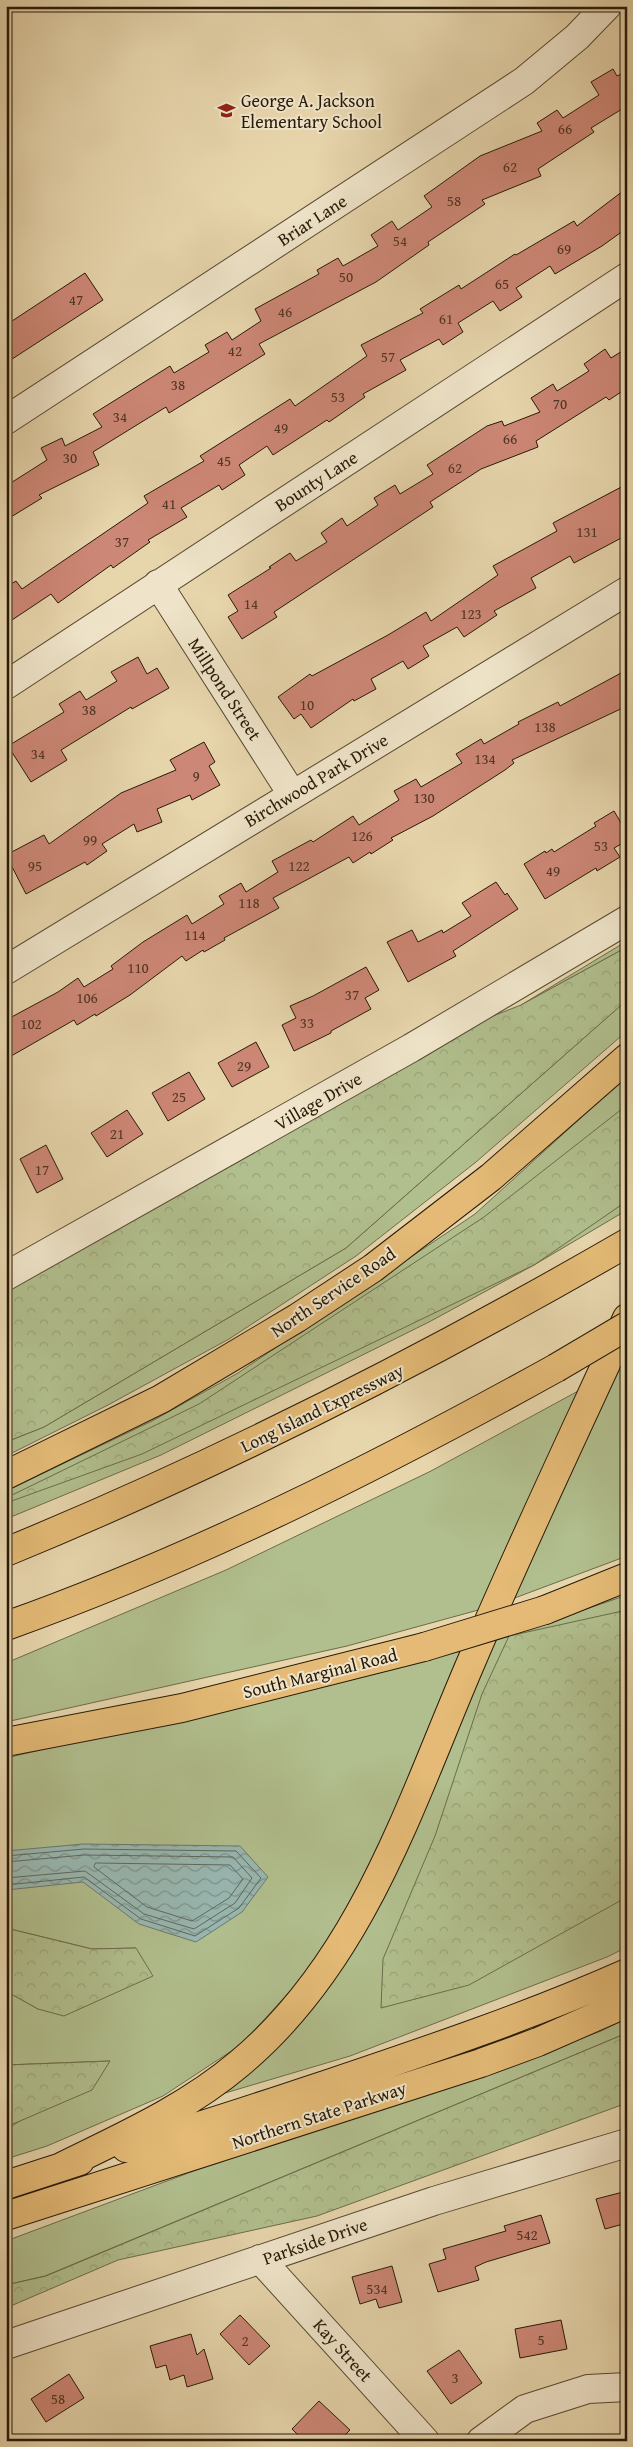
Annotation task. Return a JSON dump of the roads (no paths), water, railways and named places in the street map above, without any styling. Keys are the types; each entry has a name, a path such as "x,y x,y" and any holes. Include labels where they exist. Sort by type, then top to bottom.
{"main road":[{"name":"North Service Road","path":"6,1475 161,1399 297,1318 365,1273 491,1177 627,1058"},
{"name":"Long Island Expressway","path":"6,1552 76,1523 225,1456 428,1355 626,1244"},
{"path":"62,2166 139,2130 204,2091 242,2062 304,1998 340,1949 385,1866 471,1660 627,1318"},
{"path":"6,1626 61,1606 256,1523 462,1420 627,1326"},
{"name":"South Marginal Road","path":"6,1742 182,1708 424,1647 545,1610 627,1577"},
{"name":"Northern State Parkway","path":"6,2185 62,2166 174,2135 456,2042 567,2000 627,1973"},
{"name":"Northern State Parkway","path":"6,2216 481,2063 538,2042 627,2003"}],"street":[{"name":"Briar Lane","path":"6,420 524,81 578,37 607,6"},
{"name":"Bounty Lane","path":"6,685 627,277"},
{"name":"Millpond Street","path":"158,584 292,794"},
{"name":"Birchwood Park Drive","path":"6,970 627,591"},
{"name":"Village Drive","path":"6,1276 411,1048 627,920"},
{"name":"Parkside Drive","path":"6,2345 434,2201 627,2143"},
{"name":"Kay Street","path":"260,2259 425,2441"},
{"path":"480,2441 524,2409 588,2389 627,2387"}],"water":[{"path":"83,1844 240,1846 268,1877 242,1912 196,1942 139,1924 83,1882 6,1890 6,1851"}],"place":[{"name":"George A. Jackson Elementary School","path":"227,110"}]}
